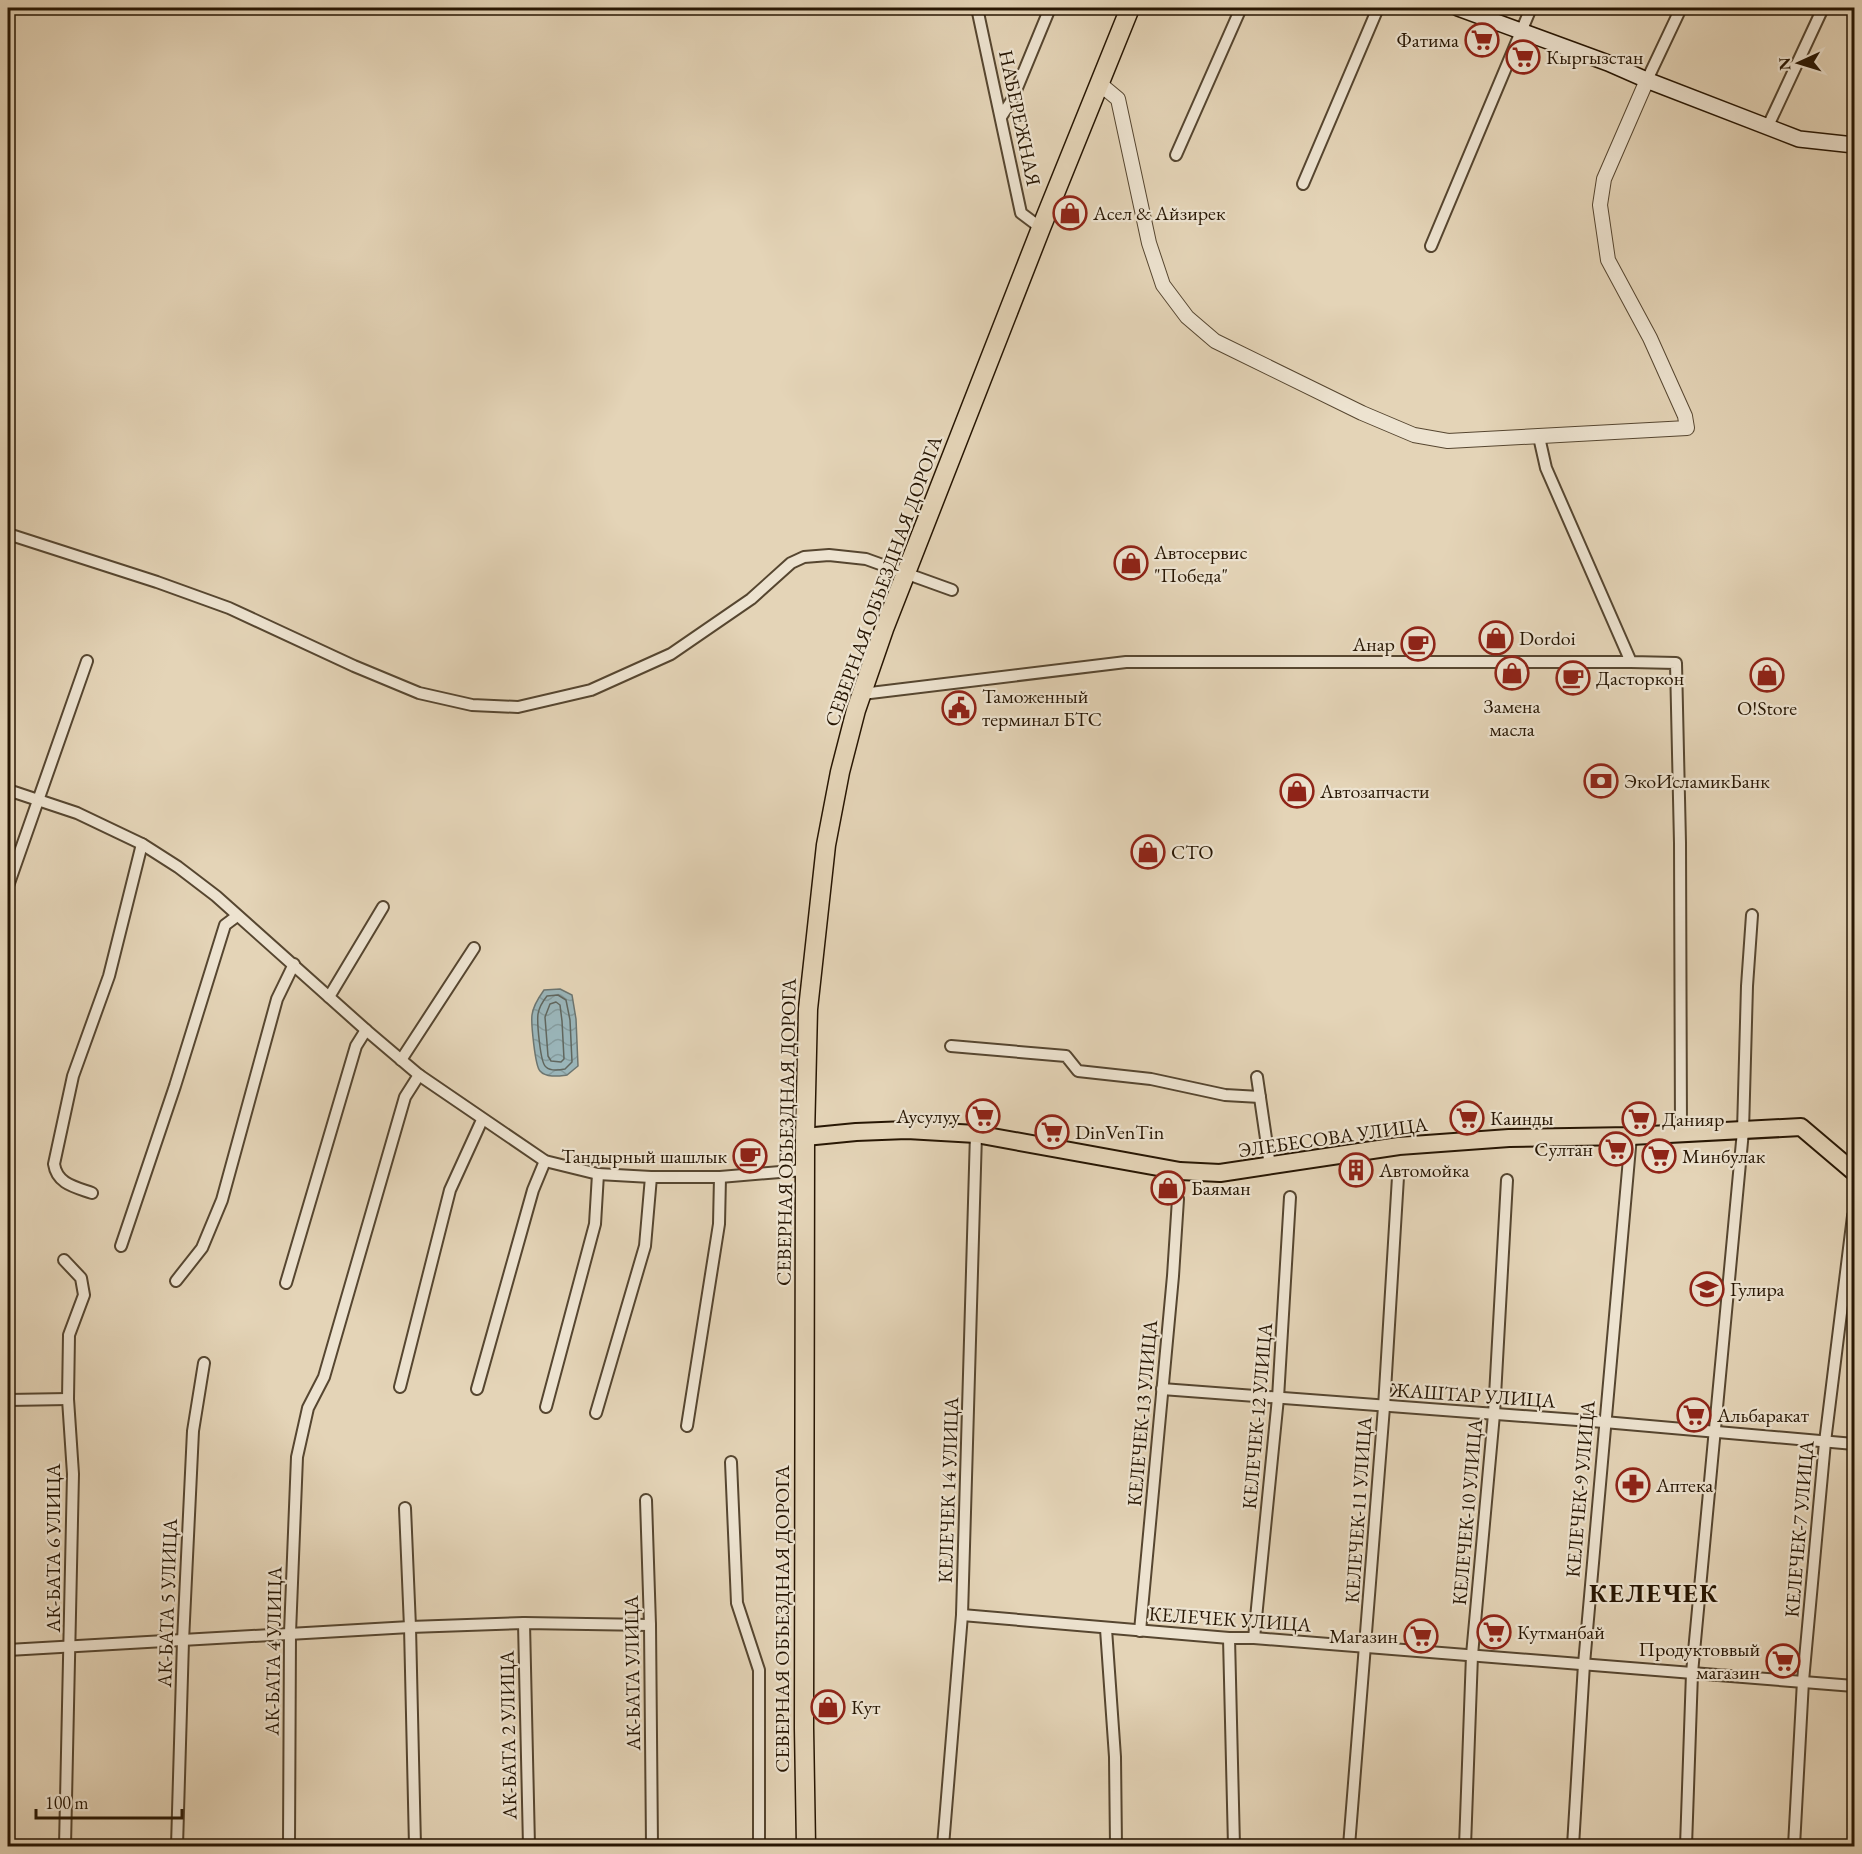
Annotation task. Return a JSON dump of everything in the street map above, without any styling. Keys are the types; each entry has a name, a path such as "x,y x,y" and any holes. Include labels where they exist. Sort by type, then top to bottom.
{"highway":[{"name":"СЕВЕРНАЯ ОБЪЕЗДНАЯ ДОРОГА","path":"806,1846 804,1170 808,1009 826,845 840,772 862,694 884,629 1130,8"}],"main road":[{"path":"1458,8 1608,63 1799,139 1854,145"},
{"name":"ЭЛЕБЕСОВА УЛИЦА","path":"805,1137 907,1130 976,1134 1180,1170 1220,1173 1399,1146 1509,1138 1631,1136 1802,1127 1854,1172"}],"street":[{"name":"НАБЕРЕЖНАЯ","path":"977,8 1022,213 1041,228"},
{"path":"1001,117 1012,100 1050,8"},
{"path":"1176,155 1241,8"},
{"path":"1303,184 1378,8"},
{"path":"1431,246 1531,8"},
{"path":"1100,84 1118,99 1149,243 1163,285 1187,317 1215,341 1362,413 1414,435 1448,441 1687,428 1650,338 1608,260 1600,205 1604,179 1681,8"},
{"path":"1768,126 1822,8"},
{"path":"1539,437 1546,468 1631,662"},
{"path":"8,534 229,608 354,666 419,693 472,705 518,707 591,690 671,654 751,599 791,562 804,557 829,555 866,559 952,590"},
{"path":"8,886 87,661"},
{"path":"862,694 1126,662 1676,663 1680,843 1681,1133"},
{"path":"8,790 77,813 142,844 177,867 216,896 419,1075 545,1161 598,1174 651,1177 720,1177 804,1170"},
{"path":"92,1193 70,1185 56,1173 54,1164 73,1076 109,976 142,844"},
{"path":"329,997 383,907"},
{"path":"1686,1846 1692,1673 1743,1131 1752,915"},
{"path":"121,1246 175,1086 225,925 237,916"},
{"path":"401,1060 474,948"},
{"path":"176,1281 202,1248 222,1200 277,999 294,964"},
{"path":"286,1283 356,1046 366,1030"},
{"path":"951,1046 1066,1056 1078,1071 1151,1079 1225,1095 1260,1097"},
{"name":"АК-БАТА 4 УЛИЦА","path":"289,1846 290,1633 297,1457 308,1408 324,1377 405,1097 419,1075"},
{"path":"1257,1077 1270,1166"},
{"path":"400,1387 450,1190 482,1120"},
{"name":"КЕЛЕЧЕК 14 УЛИЦА","path":"943,1846 962,1615 976,1134"},
{"name":"КЕЛЕЧЕК-9 УЛИЦА","path":"1573,1846 1584,1664 1631,1136"},
{"path":"477,1389 532,1190 545,1161"},
{"path":"546,1407 595,1224 598,1174"},
{"path":"597,1413 645,1246 651,1177"},
{"path":"687,1426 719,1224 720,1177"},
{"name":"КЕЛЕЧЕК-11 УЛИЦА","path":"1349,1846 1384,1407 1398,1177"},
{"name":"КЕЛЕЧЕК-10 УЛИЦА","path":"1465,1846 1472,1655 1494,1414 1507,1180"},
{"name":"КЕЛЕЧЕК-12 УЛИЦА","path":"1254,1638 1278,1398 1290,1197"},
{"name":"КЕЛЕЧЕК-13 УЛИЦА","path":"1140,1630 1179,1199"},
{"name":"КЕЛЕЧЕК-7 УЛИЦА","path":"1794,1846 1803,1681 1825,1442 1853,1216"},
{"name":"АК-БАТА 6 УЛИЦА","path":"63,1260 81,1278 84,1295 69,1335 68,1399 73,1474 65,1846"},
{"name":"АК-БАТА 5 УЛИЦА","path":"177,1846 183,1641 193,1431 204,1363"},
{"name":"ЖАШТАР УЛИЦА","path":"1162,1389 1604,1422 1854,1444"},
{"path":"8,1400 68,1399"},
{"path":"731,1462 737,1603 759,1670 759,1846"},
{"name":"АК-БАТА УЛИЦА","path":"646,1500 650,1625 652,1846"},
{"path":"405,1508 415,1846"},
{"name":"КЕЛЕЧЕК УЛИЦА","path":"962,1615 1106,1629 1254,1638 1854,1686"},
{"path":"8,1650 410,1627 524,1623 650,1625"},
{"name":"АК-БАТА 2 УЛИЦА","path":"524,1623 529,1846"},
{"path":"1106,1629 1115,1757 1116,1846"},
{"path":"1229,1638 1234,1846"}],"water":[{"path":"560,989 572,995 576,1019 578,1066 567,1075 553,1076 546,1075 538,1067 532,1015 544,990"}],"place":[{"name":"Фатима","path":"1482,40"},
{"name":"Кыргызстан","path":"1523,57"},
{"name":"Асел & Айзирек","path":"1070,213"},
{"name":"Автосервис \"Победа\"","path":"1131,563"},
{"name":"Dordoi","path":"1496,638"},
{"name":"Анар","path":"1418,644"},
{"name":"Замена масла","path":"1512,673"},
{"name":"O!Store","path":"1767,675"},
{"name":"Дасторкон","path":"1573,678"},
{"name":"Таможенный терминал БТС","path":"959,708"},
{"name":"ЭкоИсламикБанк","path":"1601,781"},
{"name":"Автозапчасти","path":"1297,791"},
{"name":"СТО","path":"1148,852"},
{"name":"Аусулуу","path":"983,1116"},
{"name":"Каинды","path":"1467,1118"},
{"name":"Данияр","path":"1639,1119"},
{"name":"DinVenTin","path":"1052,1132"},
{"name":"Султан","path":"1616,1149"},
{"name":"Тандырный шашлык","path":"750,1156"},
{"name":"Минбулак","path":"1659,1156"},
{"name":"Автомойка","path":"1356,1170"},
{"name":"Баяман","path":"1168,1188"},
{"name":"Гулира","path":"1707,1289"},
{"name":"Альбаракат","path":"1694,1415"},
{"name":"Аптека","path":"1633,1485"},
{"name":"Кутманбай","path":"1494,1632"},
{"name":"Магазин","path":"1421,1636"},
{"name":"Продуктоввый магазин","path":"1783,1661"},
{"name":"Кут","path":"828,1707"}],"district":[{"name":"КЕЛЕЧЕК","path":"1654,1593"}]}
